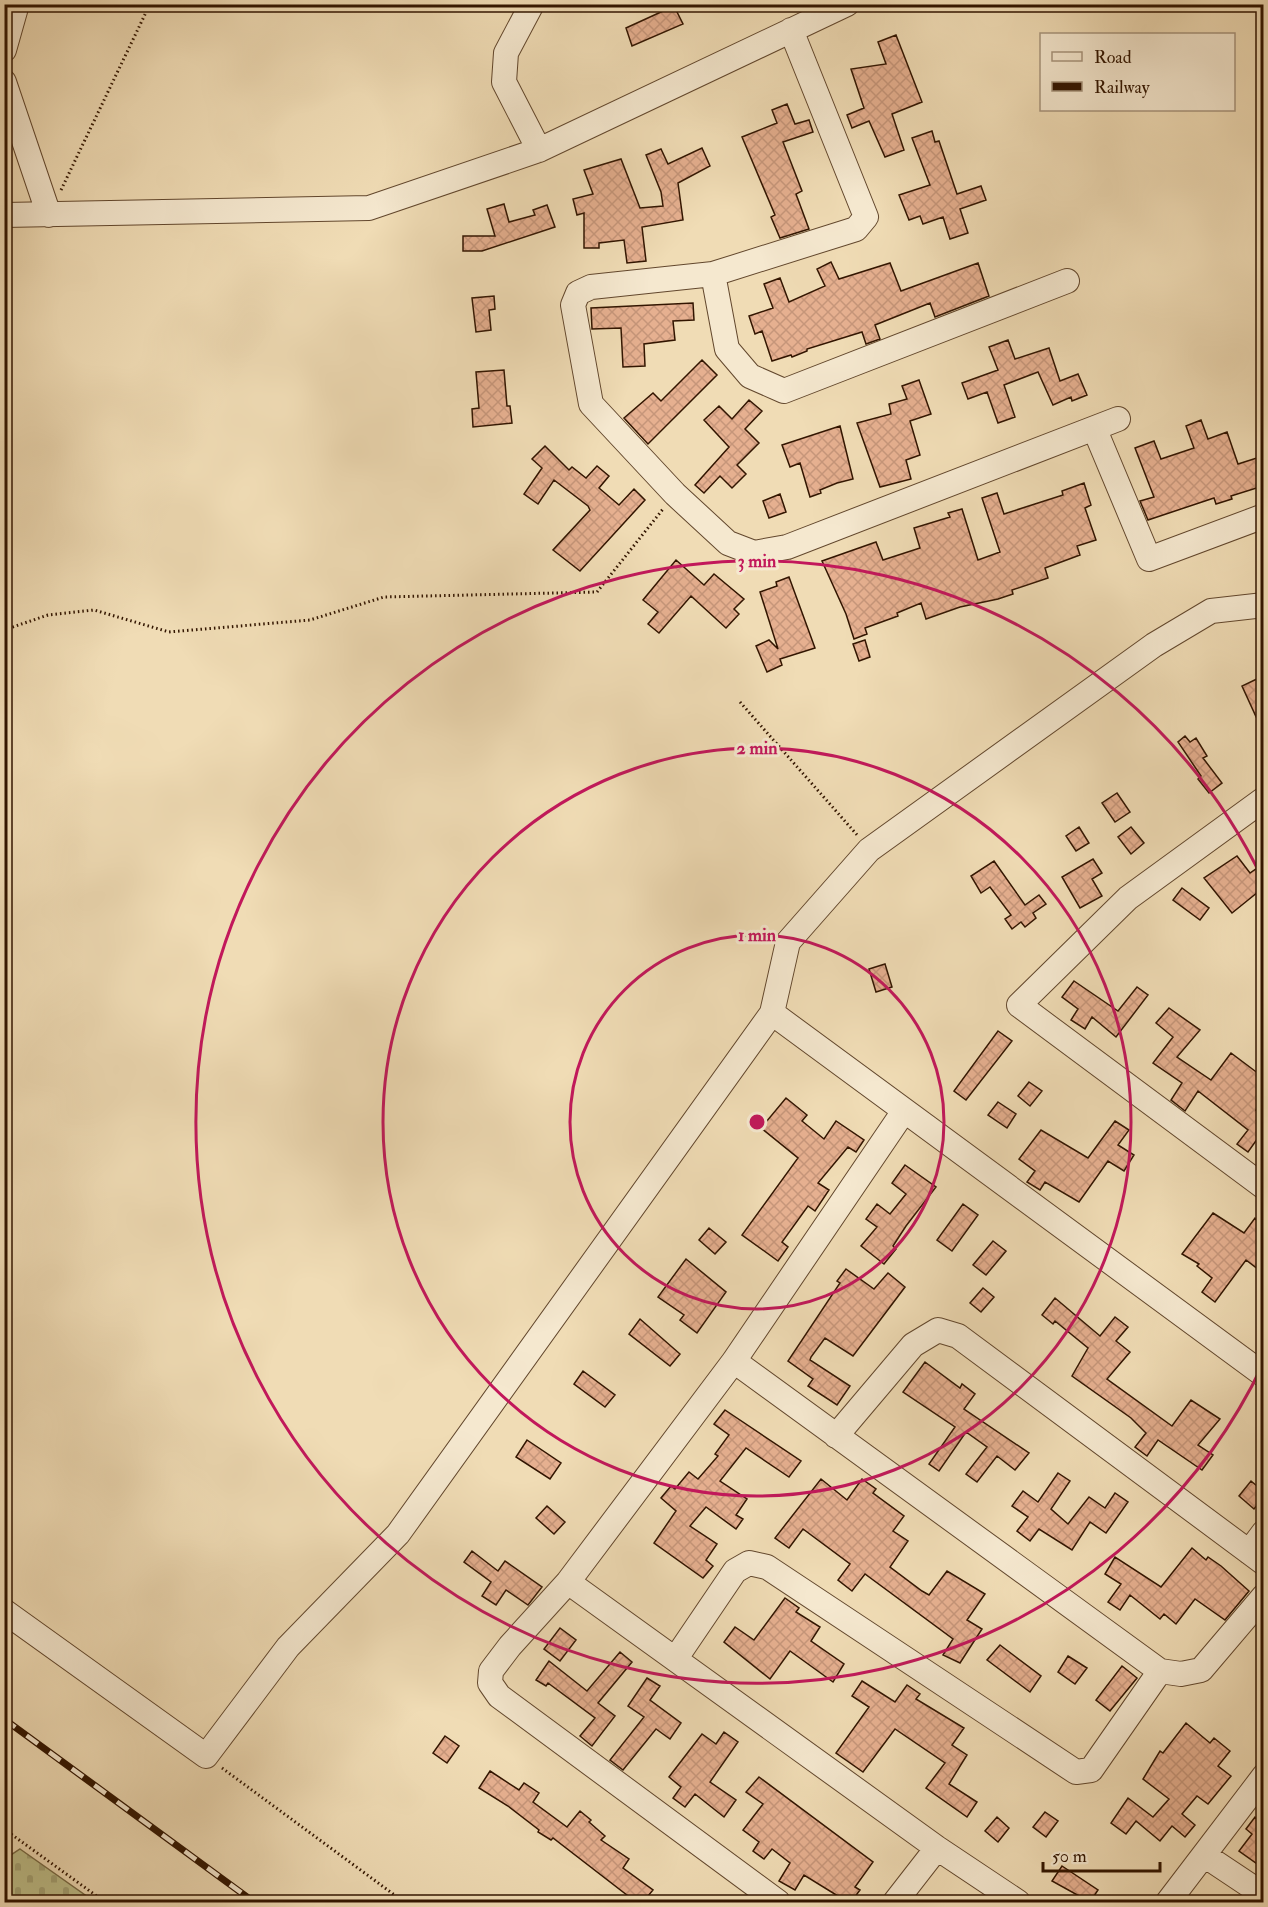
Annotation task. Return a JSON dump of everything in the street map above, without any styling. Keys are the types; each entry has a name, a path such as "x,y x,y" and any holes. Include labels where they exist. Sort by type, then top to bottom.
{"street":[{"path":"4,50 17,4"},
{"path":"532,4 506,53 504,82 539,150"},
{"path":"4,215 369,208 539,150 847,4"},
{"path":"791,30 866,217 856,229 714,274 591,287 578,293 573,305 591,404 675,495 728,543 754,554 787,547 1095,430 1118,419"},
{"path":"4,82 49,215"},
{"path":"714,274 727,349 750,376 784,391 1067,281"},
{"path":"1095,430 1149,559 1263,516"},
{"path":"4,1611 206,1756 288,1647 398,1534 772,1013 788,942 869,850 1154,645 1211,611 1263,605"},
{"path":"1263,799 1128,898 1019,1005 1263,1187"},
{"path":"772,1013 1263,1375"},
{"path":"778,1902 499,1696 490,1683 491,1671 510,1646 568,1582 734,1361 904,1111"},
{"path":"836,1436 913,1345 938,1330 958,1336 1256,1557 1263,1532"},
{"path":"734,1361 1160,1671 1181,1674 1201,1670 1263,1596"},
{"path":"676,1658 735,1571 749,1563 767,1567 1076,1772 1084,1773 1091,1770 1160,1671"},
{"path":"568,1582 937,1848 1018,1902"},
{"path":"1168,1902 1263,1776"},
{"path":"895,1902 937,1848"},
{"path":"1204,1855 1263,1895"}],"path":[{"path":"49,215 150,4"},
{"path":"4,630 48,615 94,610 169,632 310,620 384,597 597,592 675,495"},
{"path":"740,702 869,850"},
{"path":"206,1756 404,1902"},
{"path":"4,1829 105,1902"}],"green space":[{"path":"20,1849 95,1902 5,1902 5,1859"}],"building":[{"path":"674,6 683,24 632,46 626,28"},
{"path":"896,35 922,102 892,114 904,150 885,157 869,121 852,128 847,115 864,108 851,69 886,64 878,42"},
{"path":"787,104 795,124 809,120 813,132 783,142 802,191 796,194 809,229 780,238 771,217 775,215 742,137 777,123 772,110"},
{"path":"932,131 935,142 939,141 957,194 981,186 986,200 960,209 968,233 950,239 943,217 923,224 920,216 909,220 899,195 930,185 912,138"},
{"path":"702,148 710,166 678,183 683,220 642,227 646,261 627,263 624,240 599,243 599,248 584,248 584,213 577,215 573,199 593,194 584,170 621,159 640,208 663,206 661,192 646,155 661,149 668,164"},
{"path":"504,204 509,222 535,215 533,210 547,205 555,227 482,251 463,251 463,236 495,236 487,209"},
{"path":"831,262 839,279 890,263 901,291 978,263 989,296 935,317 930,303 875,325 880,339 866,344 862,332 807,349 792,357 791,355 772,361 762,331 755,334 749,316 773,308 764,284 780,278 789,302 825,286 817,269"},
{"path":"494,296 495,309 489,310 491,330 476,332 472,298"},
{"path":"693,303 694,320 673,321 675,340 644,344 645,366 623,367 621,328 592,329 591,308"},
{"path":"1008,340 1015,359 1049,348 1060,381 1078,374 1087,395 1072,401 1071,397 1053,405 1038,372 1004,385 1015,417 998,423 987,392 968,399 962,383 998,370 989,347"},
{"path":"702,360 717,375 648,444 624,418 653,393 661,401"},
{"path":"504,370 507,406 510,406 512,423 473,427 472,409 479,408 476,372"},
{"path":"919,380 931,414 910,421 920,455 906,460 911,479 880,487 857,423 891,414 889,404 907,399 902,386"},
{"path":"749,400 762,411 745,429 759,443 737,465 746,474 732,488 720,476 704,493 695,485 729,447 704,420 719,406 732,419"},
{"path":"1201,420 1208,439 1227,432 1238,464 1263,456 1263,486 1231,496 1232,499 1216,504 1214,498 1148,520 1140,501 1154,497 1135,448 1154,441 1161,459 1194,448 1186,426"},
{"path":"840,426 853,479 820,490 821,493 810,497 800,463 790,467 782,445"},
{"path":"545,446 569,470 572,467 586,478 597,466 609,476 599,488 619,505 634,489 645,500 580,571 553,550 590,510 588,506 554,480 538,504 524,494 542,468 532,459"},
{"path":"1084,483 1091,505 1085,508 1096,540 1077,546 1080,555 1045,568 1048,578 1012,590 1013,594 960,607 926,619 921,603 897,613 898,616 865,628 867,634 854,639 846,614 822,561 876,542 883,560 920,548 914,528 950,517 948,513 962,509 978,560 1000,552 982,498 997,493 1004,514 1063,495 1062,491"},
{"path":"780,494 786,512 769,518 763,501"},
{"path":"676,560 704,585 714,574 744,599 734,609 739,614 726,628 691,596 659,633 648,624 658,612 643,600"},
{"path":"789,577 815,648 780,659 782,665 767,672 756,646 769,640 778,649 760,592 777,586 776,582"},
{"path":"865,640 870,657 859,661 853,644"},
{"path":"1263,676 1263,732 1242,686"},
{"path":"1185,736 1190,742 1196,738 1207,756 1203,758 1222,783 1209,793 1198,779 1201,776 1178,742"},
{"path":"1117,793 1130,812 1115,822 1102,803"},
{"path":"1079,827 1089,843 1076,851 1066,836"},
{"path":"1131,827 1144,843 1131,854 1118,837"},
{"path":"1237,856 1250,873 1263,864 1263,888 1232,913 1204,878"},
{"path":"1093,859 1102,873 1092,879 1102,896 1080,908 1062,877"},
{"path":"994,861 1025,905 1039,895 1046,904 1033,913 1036,918 1025,927 1021,922 1012,929 1005,919 1011,915 990,887 981,893 971,876"},
{"path":"1182,888 1209,908 1200,920 1173,900"},
{"path":"885,964 892,987 876,992 869,969"},
{"path":"1074,981 1118,1011 1137,987 1148,995 1116,1037 1092,1017 1085,1029 1071,1020 1078,1009 1062,997"},
{"path":"1169,1008 1200,1030 1177,1057 1211,1080 1231,1053 1263,1077 1263,1100 1256,1110 1263,1116 1263,1131 1248,1152 1237,1144 1248,1130 1198,1091 1185,1111 1171,1100 1182,1083 1153,1063 1173,1037 1156,1023"},
{"path":"998,1031 1012,1041 966,1100 954,1091"},
{"path":"1029,1082 1042,1091 1030,1106 1018,1096"},
{"path":"786,1098 807,1115 802,1121 824,1139 836,1121 864,1140 856,1152 848,1147 818,1183 829,1190 815,1211 808,1206 782,1242 788,1247 778,1261 742,1235 798,1158 761,1128"},
{"path":"998,1102 1016,1114 1007,1128 988,1115"},
{"path":"1115,1121 1129,1130 1118,1145 1134,1155 1124,1171 1108,1161 1079,1202 1045,1182 1040,1190 1027,1182 1035,1171 1019,1159 1041,1130 1088,1158"},
{"path":"905,1165 936,1187 906,1226 893,1246 896,1249 884,1264 861,1246 877,1227 866,1219 877,1204 890,1214 906,1194 892,1183"},
{"path":"963,1204 978,1215 952,1251 937,1240"},
{"path":"1213,1213 1244,1233 1255,1218 1263,1225 1263,1273 1246,1260 1215,1302 1202,1292 1212,1278 1197,1266 1199,1264 1182,1254"},
{"path":"709,1228 726,1242 715,1254 699,1240"},
{"path":"993,1241 1006,1251 986,1275 973,1265"},
{"path":"686,1259 726,1292 697,1333 680,1320 684,1315 658,1297"},
{"path":"846,1269 874,1289 888,1273 905,1287 853,1356 825,1338 811,1357 810,1360 850,1386 837,1405 808,1386 813,1379 788,1361 840,1283 837,1281"},
{"path":"983,1288 994,1297 981,1312 970,1303"},
{"path":"1055,1298 1100,1336 1115,1317 1128,1327 1116,1341 1130,1352 1107,1379 1172,1426 1191,1400 1220,1419 1198,1445 1213,1455 1202,1470 1158,1440 1147,1456 1135,1447 1146,1433 1131,1418 1072,1376 1088,1348 1055,1321 1053,1324 1042,1315"},
{"path":"640,1319 680,1354 670,1366 629,1334"},
{"path":"925,1362 960,1388 962,1384 975,1394 964,1409 1029,1453 1015,1470 997,1456 977,1482 966,1474 987,1447 966,1432 939,1471 929,1464 955,1427 903,1392"},
{"path":"583,1371 615,1395 605,1407 574,1384"},
{"path":"725,1410 801,1461 789,1477 746,1448 720,1481 747,1499 736,1515 743,1519 736,1529 706,1507 690,1526 717,1544 706,1560 713,1566 703,1578 654,1543 676,1511 661,1498 671,1486 675,1489 689,1472 698,1479 718,1456 715,1454 729,1435 714,1424"},
{"path":"527,1440 561,1463 550,1479 516,1457"},
{"path":"1058,1473 1070,1481 1051,1509 1068,1524 1089,1497 1105,1508 1115,1493 1128,1502 1106,1533 1090,1522 1072,1550 1039,1529 1030,1541 1017,1531 1028,1517 1012,1506 1023,1491 1038,1502"},
{"path":"821,1479 847,1500 862,1479 876,1489 873,1493 904,1516 893,1531 908,1541 890,1567 922,1591 929,1595 947,1571 985,1594 967,1620 982,1629 960,1663 943,1655 953,1639 865,1574 852,1591 838,1580 850,1564 803,1529 789,1548 775,1538"},
{"path":"1251,1481 1263,1491 1263,1498 1254,1509 1239,1496"},
{"path":"547,1506 565,1522 554,1534 536,1518"},
{"path":"1192,1548 1206,1560 1208,1557 1221,1566 1249,1591 1225,1620 1195,1599 1176,1624 1164,1614 1160,1619 1130,1595 1120,1610 1108,1602 1121,1584 1105,1574 1115,1557 1161,1587"},
{"path":"472,1551 498,1571 505,1561 542,1587 528,1605 506,1590 496,1605 482,1596 491,1582 464,1562"},
{"path":"785,1598 799,1608 796,1612 820,1627 811,1641 844,1664 833,1682 790,1651 770,1679 724,1642 735,1627 754,1640"},
{"path":"560,1628 576,1640 560,1661 544,1649"},
{"path":"1000,1645 1041,1676 1030,1692 987,1660"},
{"path":"620,1652 632,1662 598,1703 615,1716 592,1746 580,1736 595,1718 548,1683 546,1686 536,1680 549,1661 587,1691"},
{"path":"1068,1656 1087,1668 1075,1684 1058,1672"},
{"path":"1122,1666 1137,1678 1110,1711 1096,1700"},
{"path":"647,1678 660,1686 650,1700 681,1723 670,1739 656,1729 623,1770 610,1760 644,1717 628,1706"},
{"path":"862,1681 895,1702 907,1685 920,1694 916,1699 964,1728 952,1745 967,1755 949,1784 977,1802 967,1817 926,1788 945,1763 895,1729 863,1772 836,1753 869,1707 852,1696"},
{"path":"1186,1723 1210,1743 1214,1738 1230,1751 1218,1766 1231,1776 1208,1804 1197,1796 1182,1814 1195,1825 1185,1837 1172,1826 1160,1841 1136,1821 1126,1834 1111,1823 1128,1798 1153,1817 1169,1799 1143,1779 1160,1751 1163,1753"},
{"path":"724,1732 738,1742 710,1782 736,1800 724,1817 695,1794 685,1807 673,1798 681,1787 669,1777 702,1734 716,1744"},
{"path":"445,1736 459,1746 447,1763 433,1753"},
{"path":"490,1771 519,1790 524,1783 539,1793 533,1802 567,1827 580,1811 605,1836 601,1840 629,1859 623,1868 653,1890 643,1902 636,1902 553,1838 551,1840 538,1832 539,1830 508,1806 479,1788"},
{"path":"759,1777 873,1862 855,1887 860,1890 851,1902 833,1902 838,1896 804,1875 795,1890 779,1881 790,1863 772,1849 764,1859 753,1851 759,1842 743,1830 763,1804 746,1792"},
{"path":"1045,1812 1058,1821 1046,1837 1033,1827"},
{"path":"997,1817 1009,1828 998,1842 985,1831"},
{"path":"1255,1817 1261,1822 1263,1817 1263,1868 1239,1851 1252,1834 1246,1829"},
{"path":"1062,1866 1098,1890 1090,1902 1052,1881"}],"railway":[{"path":"4,1719 254,1902"}]}
